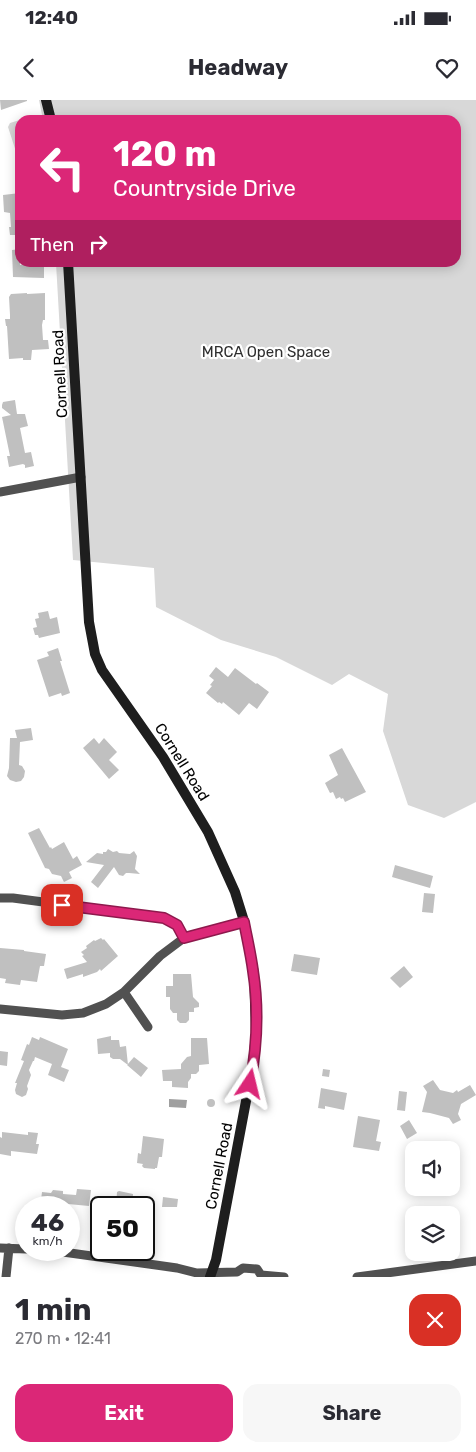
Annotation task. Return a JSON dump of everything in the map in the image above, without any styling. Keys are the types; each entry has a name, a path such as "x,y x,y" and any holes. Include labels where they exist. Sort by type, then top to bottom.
{"main road":[{"path":"46,100 50,115"},
{"name":"Cornell Road","path":"68,267 89,622 95,654 102,670 163,757 208,832 235,892 244,922 254,973 256,1034 253,1064 216,1260 211,1275"}],"street":[{"path":"0,492 80,477"},
{"path":"0,898 13,898 164,918 177,925 184,938"},
{"path":"0,1009 62,1016 83,1013 106,1004 124,992 160,956 184,938 244,922"},
{"path":"124,992 148,1027"},
{"path":"4,1248 6,1277"},
{"path":"80,1254 177,1268 211,1275 239,1274 243,1268 250,1268 257,1270 260,1276 284,1277"},
{"path":"357,1277 476,1261"}],"green space":[{"name":"MRCA Open Space","path":"39,100 476,100 476,802 444,818 408,805 383,731 388,694 349,674 332,685 276,657 221,640 156,607 154,568 73,560 56,267 461,267 461,115 42,115"},
{"path":"15,121 15,149 8,127 10,123"}],"shaded area":[{"path":"169,1099 187,1100 186,1108 169,1107"}],"building":[{"path":"0,100 27,100 27,101 1,110"},
{"path":"15,194 15,235 10,235 10,213 4,212 3,195"},
{"path":"12,250 15,250 15,267 44,267 44,278 13,277"},
{"path":"45,293 45,320 43,320 42,325 43,340 48,340 49,349 32,350 31,360 23,360 23,358 9,359 5,319 10,319 9,297 11,294"},
{"path":"15,400 17,414 25,414 28,426 20,428 25,453 31,452 34,466 25,468 23,464 9,467 7,456 10,456 2,417 11,415 2,408 2,405 3,402"},
{"path":"48,611 50,619 57,617 60,633 39,638 38,635 35,635 33,628 37,627 35,619 39,618 38,613"},
{"path":"58,648 70,693 62,696 61,693 49,697 37,660 49,656 47,652"},
{"path":"216,667 228,677 235,668 269,692 257,709 249,703 239,715 223,702 222,704 218,703 206,693 214,680 209,676"},
{"path":"31,728 33,740 20,742 19,765 25,771 24,777 21,781 10,780 7,776 10,738 17,738 15,730"},
{"path":"94,738 99,744 104,738 117,752 109,760 119,770 109,779 83,748"},
{"path":"342,748 366,792 345,802 340,797 336,799 333,792 330,793 325,783 338,775 329,755"},
{"path":"39,828 50,848 52,849 64,842 73,859 77,856 82,865 69,872 72,878 64,882 61,876 52,874 49,869 45,868 28,833"},
{"path":"108,849 113,852 130,854 134,851 137,856 135,869 140,874 126,873 123,876 119,875 114,867 98,888 91,882 104,865 86,862 97,853 103,854"},
{"path":"395,865 433,876 430,888 392,877"},
{"path":"424,893 435,894 433,913 422,912"},
{"path":"101,938 118,956 101,971 100,969 83,977 83,974 67,979 64,969 87,962 81,952 94,940"},
{"path":"0,948 46,954 44,966 40,966 37,982 21,980 20,985 5,983 6,979 0,978"},
{"path":"294,954 320,958 317,975 291,971"},
{"path":"404,966 413,977 400,988 390,978"},
{"path":"173,974 191,974 193,997 199,1003 199,1007 194,1008 194,1012 189,1012 189,1020 186,1023 180,1023 177,1020 177,1013 173,1013 170,1009 170,997 166,997 166,986 173,986"},
{"path":"111,1036 111,1040 119,1040 120,1047 126,1046 128,1065 120,1059 110,1057 110,1053 98,1054 97,1039"},
{"path":"32,1037 39,1040 40,1037 68,1049 61,1067 69,1070 64,1082 48,1075 52,1064 35,1057 29,1070 31,1075 27,1086 28,1089 26,1095 22,1097 16,1094 17,1083 15,1083 24,1061 21,1060"},
{"path":"191,1038 207,1038 209,1064 199,1065 199,1071 196,1074 191,1074 188,1088 172,1087 172,1081 163,1081 162,1070 181,1069 181,1064 187,1057 191,1056"},
{"path":"0,1051 8,1052 7,1066 0,1065"},
{"path":"134,1057 148,1068 141,1077 127,1065"},
{"path":"323,1069 330,1070 329,1077 322,1076"},
{"path":"433,1080 440,1090 453,1093 470,1085 476,1095 461,1104 458,1114 461,1120 453,1124 449,1118 422,1112 427,1092 423,1086"},
{"path":"321,1088 347,1093 344,1110 325,1106 325,1109 318,1108"},
{"path":"399,1091 407,1092 405,1111 397,1110"},
{"path":"211,1099 215,1103 211,1107 207,1103"},
{"path":"358,1116 380,1120 376,1141 381,1142 379,1151 353,1147"},
{"path":"409,1120 417,1133 407,1139 400,1126"},
{"path":"2,1132 28,1135 28,1132 38,1133 36,1144 39,1144 37,1154 11,1151 11,1156 0,1154 0,1137 2,1138"},
{"path":"143,1136 164,1139 162,1157 159,1157 157,1168 155,1169 144,1168 143,1164 137,1163 138,1153 141,1154"},
{"path":"77,1189 91,1190 89,1206 80,1205 80,1196 42,1196 42,1192 51,1193 53,1190 63,1191 63,1194 76,1195"},
{"path":"117,1192 133,1194 133,1196 117,1196"},
{"path":"163,1197 178,1199 177,1207 162,1207"}],"route":[{"path":"62,905 164,918 177,925 184,938 244,922 254,973 256,1003 256,1034 250,1084"}]}
